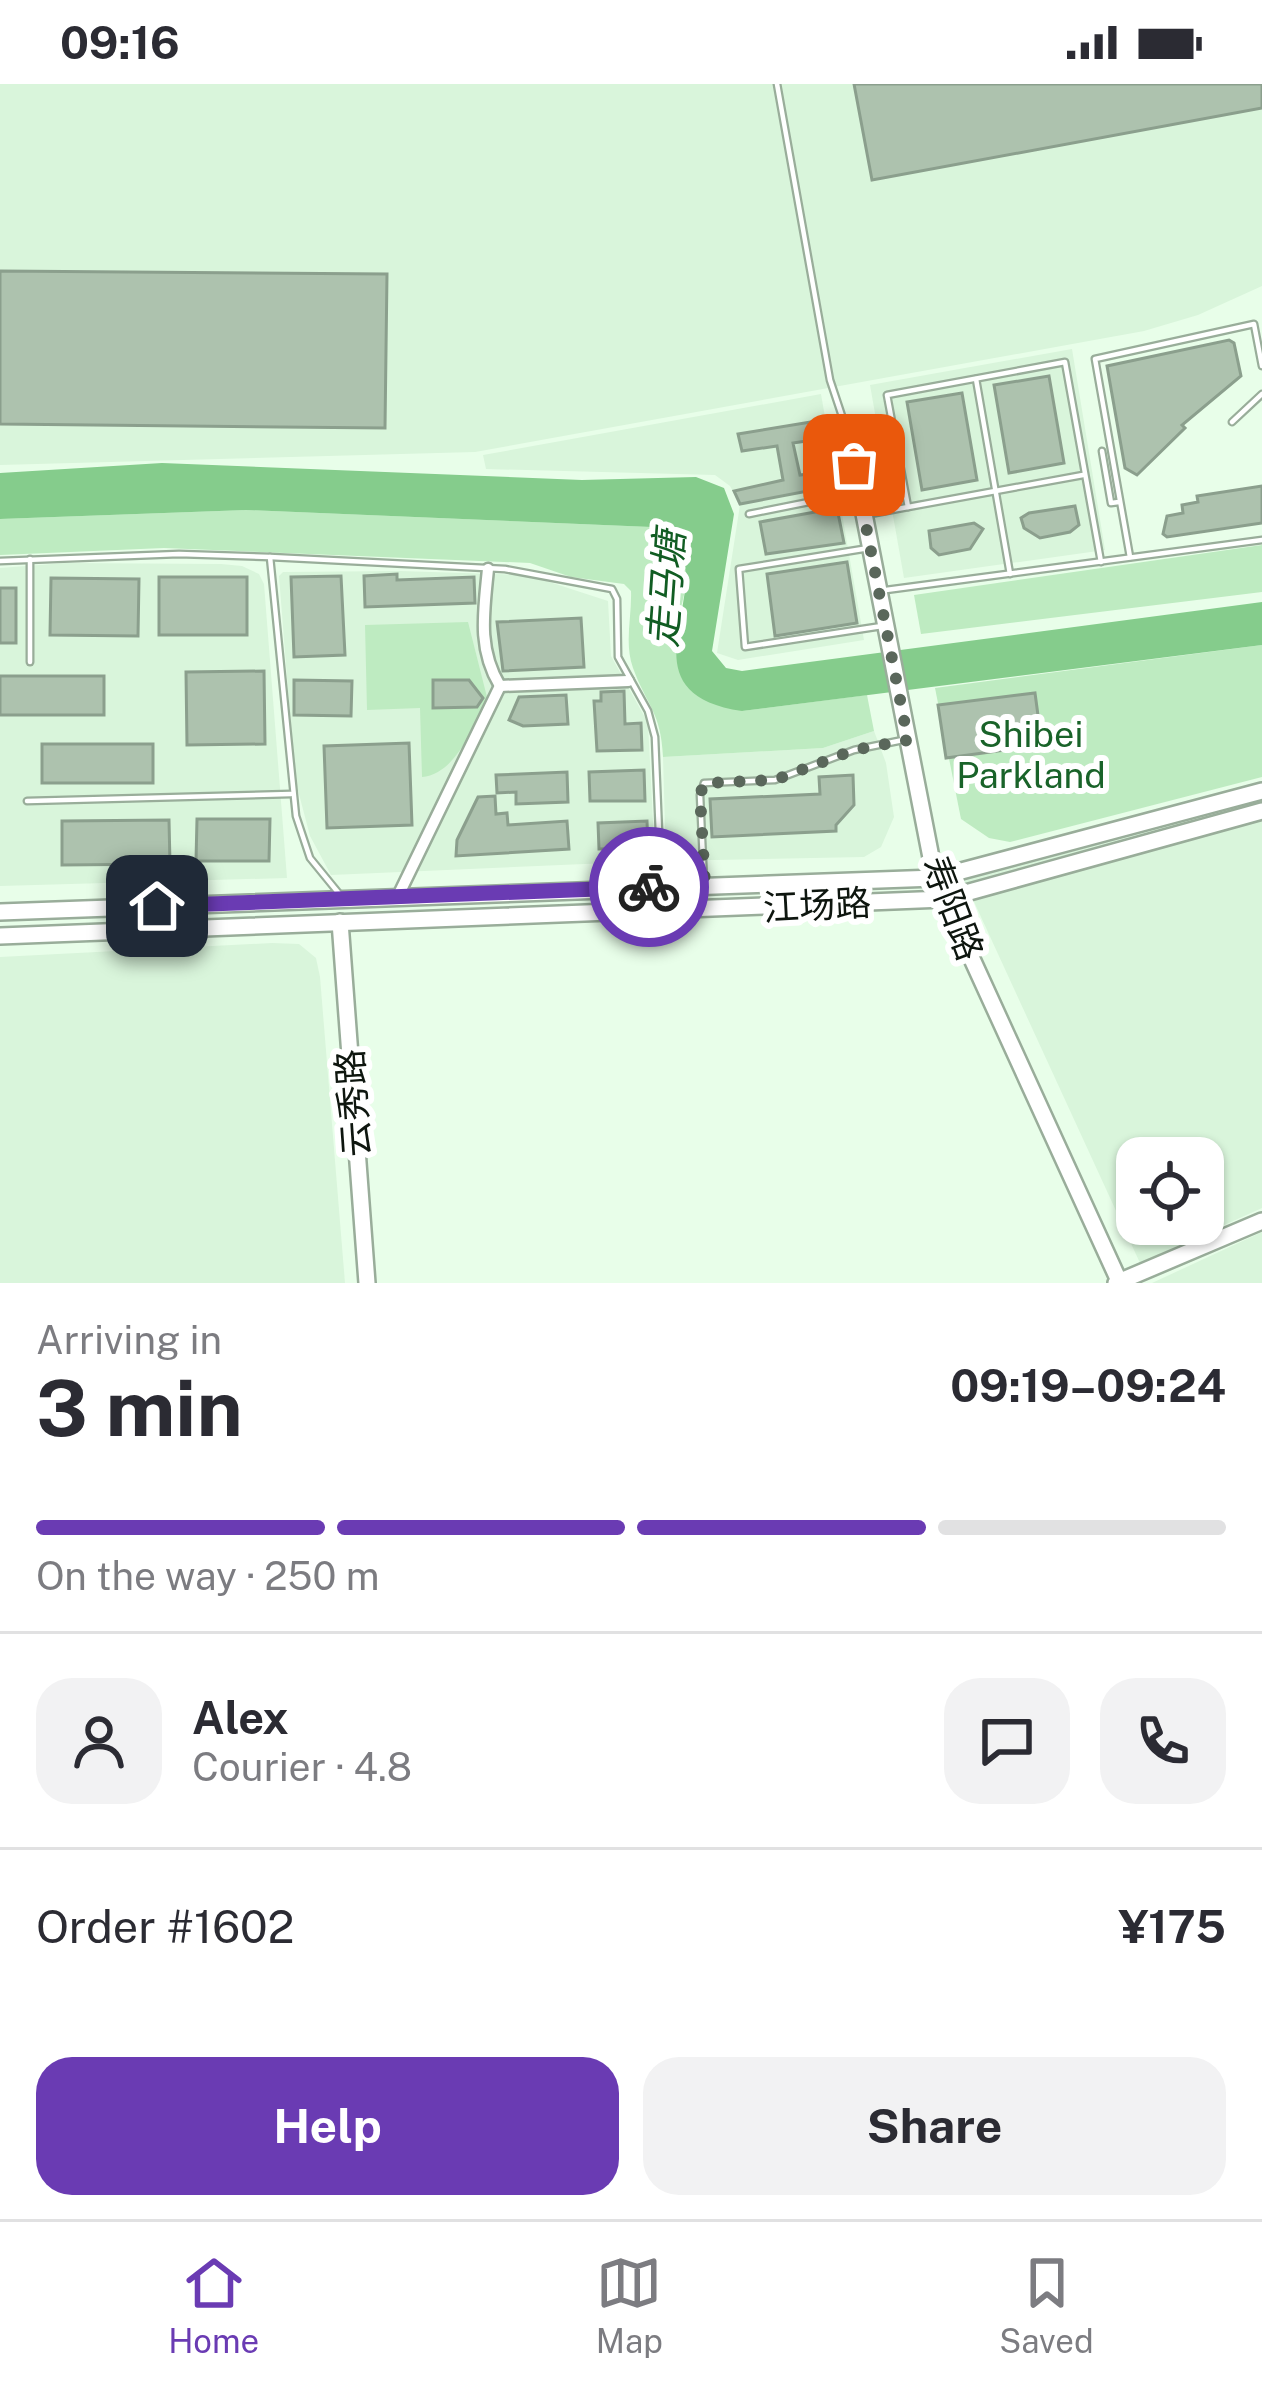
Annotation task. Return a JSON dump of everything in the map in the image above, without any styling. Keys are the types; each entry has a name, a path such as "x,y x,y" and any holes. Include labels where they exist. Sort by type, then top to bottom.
{"main road":[{"name":"寿阳路","path":"849,437 935,878 1118,1283"},
{"name":"江场路","path":"0,912 935,878 1262,791"},
{"name":"江场路","path":"0,937 944,899 1262,811"},
{"name":"云秀路","path":"340,922 367,1283"},
{"path":"1118,1283 1262,1221"}],"street":[{"path":"488,568 483,631 487,664 500,686"},
{"path":"500,686 628,681"},
{"path":"398,896 500,686"}],"lane":[{"path":"777,84 830,380 849,437"},
{"path":"1130,557 1095,358 1254,324 1262,366"},
{"path":"908,507 887,395 1065,362 1101,562"},
{"path":"976,379 1010,574"},
{"path":"1232,422 1262,394"},
{"path":"1102,451 1111,503 1120,501"},
{"path":"865,515 1085,474"},
{"path":"749,514 860,492"},
{"path":"880,590 1262,540"},
{"path":"871,548 739,568 745,647 888,625"},
{"path":"270,557 292,794 310,858 362,921"},
{"path":"0,561 270,557 488,568 612,589 619,657 648,711 655,737 661,887"},
{"path":"30,559 30,662"},
{"path":"705,885 700,795 704,783 775,780 854,750 908,740"},
{"path":"27,801 292,794"}],"shaded area":[{"path":"0,84 1262,84 1262,286 1198,315 1144,331 475,452 0,465"},
{"path":"1072,349 1105,550 904,578 870,385"},
{"path":"821,394 864,640 738,660 717,653 740,505 730,486 715,475 486,469 483,455"},
{"path":"162,463 582,480 696,477 724,488 734,514 712,651 726,668 742,671 1262,602 1262,645 742,711 702,698 682,678 676,653 685,568 676,544 651,527 246,510 0,519 0,473"},
{"path":"65,563 221,564 259,574 264,584 287,878 0,886 0,568"},
{"path":"283,572 528,575 608,601 611,656 648,723 655,861 331,875 310,836 295,779 279,576"},
{"path":"874,731 886,763 894,817 881,847 864,857 666,861 663,757 823,748"},
{"path":"1262,798 1262,1208 1224,1225 1224,1137 1116,1137 1116,1211 964,880"},
{"path":"299,944 316,958 345,1283 0,1283 0,957"},
{"path":"1262,1232 1262,1283 1152,1283"},
{"path":"1132,1245 1180,1245 1140,1263"}],"green space":[{"path":"246,510 651,527 667,535 685,554 687,579 677,624 742,711 867,695 874,731 823,748 663,757 656,719 630,659 631,591 624,584 571,577 530,563 164,548 0,555 0,519"},
{"path":"1262,545 1262,592 921,634 914,595"},
{"path":"468,622 488,701 454,758 422,777 420,708 367,710 365,625"},
{"name":"Shibei Parkland","path":"1262,645 1262,777 1010,842 989,838 961,819 935,688"}],"building":[{"path":"854,84 1262,84 1262,108 872,180"},
{"path":"0,271 387,274 385,428 0,424"},
{"path":"1229,340 1234,343 1241,376 1182,425 1185,428 1137,475 1125,468 1107,366"},
{"path":"1049,376 1064,463 1009,473 994,385"},
{"path":"962,393 977,480 922,490 907,402"},
{"path":"823,420 827,438 793,443 800,475 832,471 834,486 740,504 734,491 783,480 777,446 742,451 738,434"},
{"path":"1262,486 1262,523 1163,534 1167,516 1183,513 1182,505 1198,502 1197,496"},
{"path":"1075,506 1079,525 1070,532 1040,538 1024,528 1021,518 1029,513"},
{"path":"837,508 844,543 766,554 760,522"},
{"path":"974,523 983,529 970,549 939,555 931,548 929,531"},
{"path":"847,562 857,623 775,636 767,574"},
{"path":"397,574 397,580 474,577 475,603 365,607 364,576"},
{"path":"341,576 345,655 294,657 291,577"},
{"path":"159,577 247,577 247,635 159,635"},
{"path":"51,578 139,579 138,636 50,635"},
{"path":"0,588 16,588 16,643 0,643"},
{"path":"581,618 584,667 503,671 497,622"},
{"path":"264,671 265,744 187,745 186,672"},
{"path":"0,676 104,676 104,715 0,715"},
{"path":"294,680 352,681 351,716 294,715"},
{"path":"433,680 469,680 483,698 477,707 433,708"},
{"path":"624,691 625,724 641,723 642,750 597,751 594,701 601,701 601,692"},
{"path":"1035,693 1042,745 946,758 938,705"},
{"path":"566,695 568,724 523,726 509,720 519,697"},
{"path":"409,743 412,825 327,828 324,746"},
{"path":"42,744 153,744 153,783 42,783"},
{"path":"644,770 645,801 590,801 589,772"},
{"path":"567,772 568,802 516,804 516,792 497,793 496,775"},
{"path":"853,775 854,805 836,831 712,837 710,799 820,794 819,777"},
{"path":"495,796 496,814 507,813 508,825 567,821 569,849 456,856 457,840 478,797"},
{"path":"197,819 270,819 269,861 196,861"},
{"path":"169,820 170,864 62,865 62,821"},
{"path":"647,821 648,848 599,849 598,823"}],"way so far":[{"path":"649,887 705,885 700,795 704,783 775,780 854,750 908,740 854,465"}],"route":[{"path":"157,906 649,887"}],"water label":[{"name":"走马塘","path":"666,589"}]}
